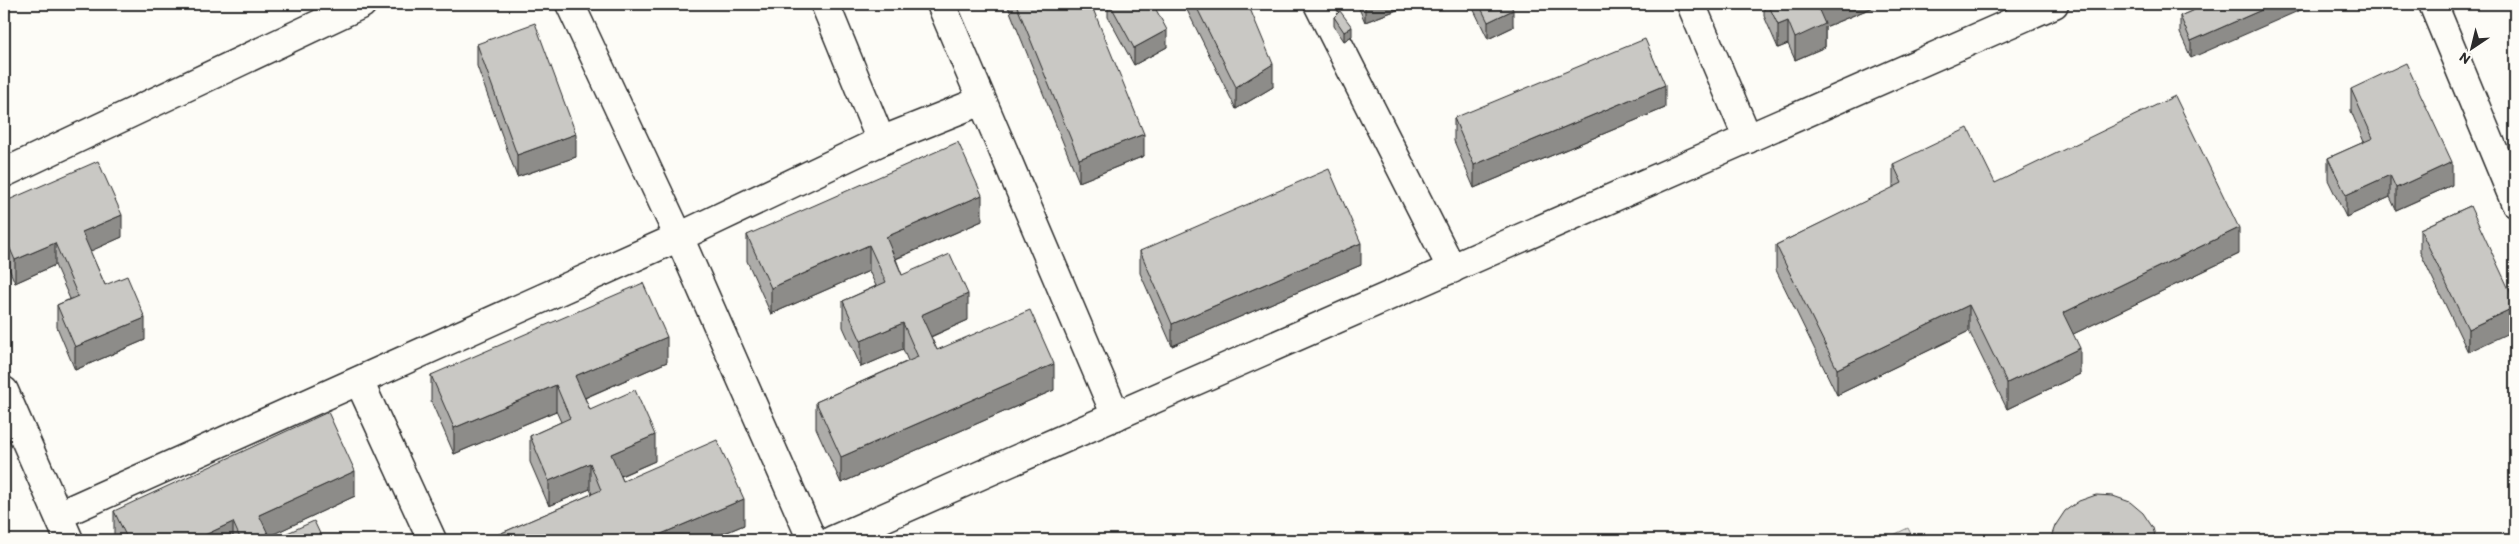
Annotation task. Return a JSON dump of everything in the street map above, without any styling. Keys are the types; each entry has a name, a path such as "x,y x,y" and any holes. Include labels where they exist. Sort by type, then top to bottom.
{"lane":[{"path":"4,173 362,4"},
{"path":"570,4 679,237 812,540"},
{"path":"825,4 881,142"},
{"path":"941,4 1116,416"},
{"path":"1318,4 1452,268"},
{"path":"1691,4 1748,138"},
{"path":"833,540 2054,4"},
{"path":"2433,4 2515,202"},
{"path":"59,516 679,237 881,142 981,101"},
{"path":"359,381 432,540"},
{"path":"4,391 69,540"}],"shaded area":[{"path":"1908,528 1914,540 1883,540"}],"building":[{"path":"1016,4 1091,4 1144,134 1079,159"},
{"path":"1110,4 1153,4 1167,30 1134,48"},
{"path":"1195,4 1248,4 1273,64 1236,87"},
{"path":"1479,4 1510,4 1513,10 1488,22"},
{"path":"1768,4 1828,4 1818,8 1825,24 1795,38 1788,21 1778,25"},
{"path":"2208,4 2275,4 2191,41 2180,16"},
{"path":"1340,11 1352,27 1344,32 1334,17"},
{"path":"535,23 576,134 517,155 477,44"},
{"path":"1645,39 1665,85 1474,165 1454,118"},
{"path":"2406,63 2452,162 2396,188 2390,175 2346,195 2328,158 2373,138 2351,89"},
{"path":"2175,96 2239,228 2063,313 2080,348 2007,383 1969,305 1837,369 1776,245 1902,183 1893,164 1968,128 1995,183"},
{"path":"958,142 982,195 886,237 902,275 950,254 968,294 921,315 937,350 1030,310 1054,364 841,457 816,402 918,357 903,323 861,341 843,301 886,282 869,245 771,288 747,235"},
{"path":"98,161 122,215 82,232 105,285 127,276 145,318 75,347 57,305 78,296 55,243 15,260 4,235 4,202"},
{"path":"1329,169 1361,243 1172,324 1140,251"},
{"path":"2470,206 2515,302 2515,307 2468,329 2420,229"},
{"path":"643,283 667,337 575,376 590,410 635,390 655,435 611,454 623,481 717,440 744,499 647,540 500,540 497,535 601,490 590,463 549,481 530,436 570,418 556,385 454,428 431,375"},
{"path":"328,412 355,471 259,515 271,540 241,540 233,522 194,540 128,540 114,511"},
{"path":"2096,495 2113,496 2130,502 2143,513 2153,528 2156,540 2050,540 2055,526 2065,511 2079,501"},
{"path":"314,521 323,540 272,540"}]}
